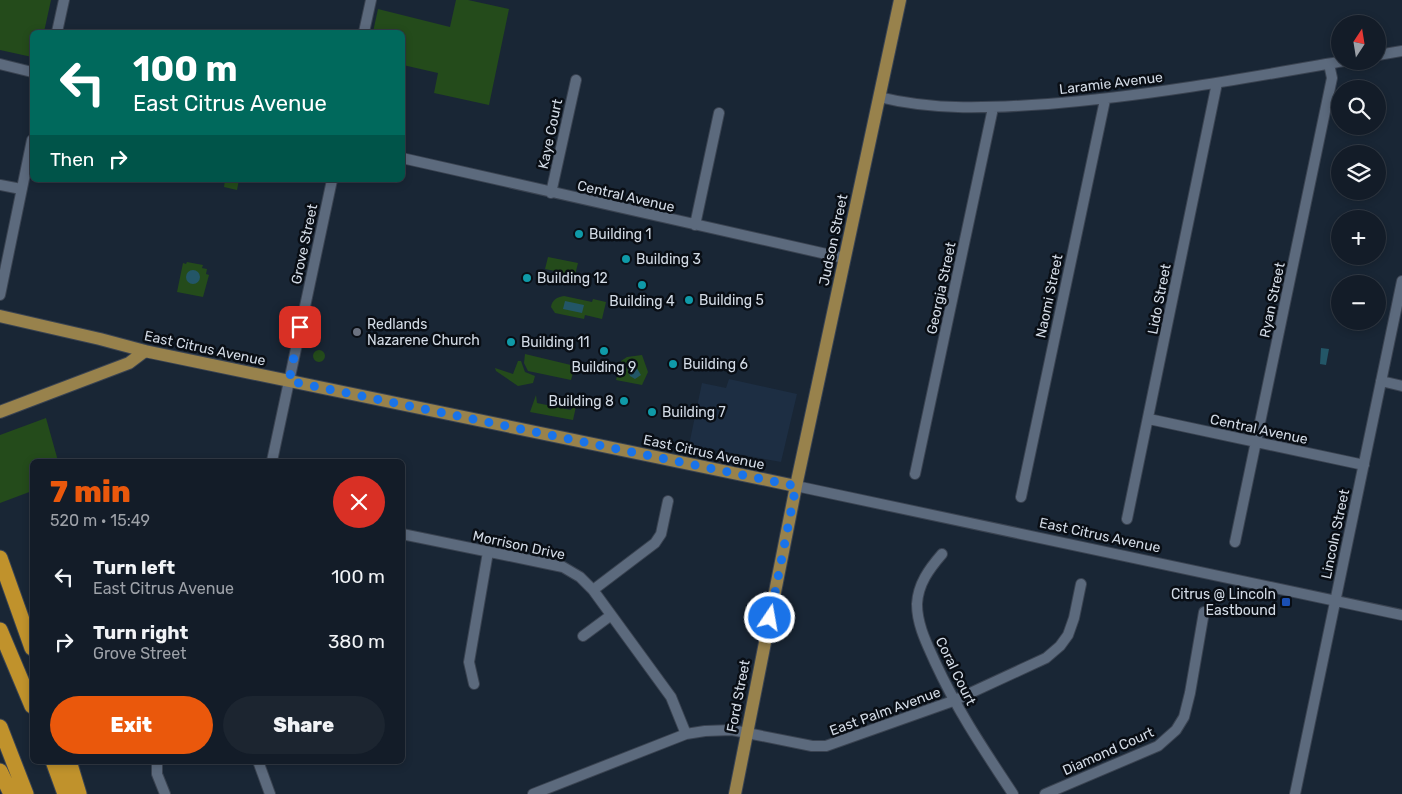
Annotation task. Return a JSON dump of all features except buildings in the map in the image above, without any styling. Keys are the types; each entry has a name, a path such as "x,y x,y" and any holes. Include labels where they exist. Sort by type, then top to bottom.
{"highway":[{"path":"0,558 30,642"},
{"path":"0,630 30,701"},
{"path":"0,727 26,794"},
{"path":"54,764 65,794"},
{"path":"70,764 79,794"},
{"path":"0,771 11,794"}],"main road":[{"name":"Judson Street","path":"796,486 900,0"},
{"name":"East Citrus Avenue","path":"0,316 145,351 796,486"},
{"path":"0,412 126,364 145,351"},
{"name":"Ford Street","path":"735,794 796,486"}],"street":[{"path":"57,30 64,0"},
{"path":"364,30 371,0"},
{"path":"1386,54 1402,51"},
{"path":"0,64 30,72"},
{"name":"Laramie Avenue","path":"879,97 926,106 993,108 1105,100 1329,64"},
{"name":"Ryan Street","path":"1235,542 1332,78 1329,64"},
{"name":"Kaye Court","path":"551,192 576,80"},
{"name":"Lido Street","path":"1127,519 1217,83"},
{"name":"Naomi Street","path":"1021,497 1105,100"},
{"name":"Georgia Street","path":"915,474 993,108"},
{"path":"695,225 719,113"},
{"path":"0,295 30,150"},
{"name":"Central Avenue","path":"405,159 844,258"},
{"name":"Grove Street","path":"272,459 332,182"},
{"path":"0,185 22,189"},
{"name":"Lincoln Street","path":"1295,794 1402,281"},
{"path":"1381,381 1402,386"},
{"name":"Central Avenue","path":"1149,419 1364,465"},
{"name":"East Citrus Avenue","path":"796,486 1402,615"},
{"path":"592,590 654,543 661,534 668,501"},
{"name":"Morrison Drive","path":"405,535 563,567 580,577 592,590 671,697 686,734"},
{"path":"474,684 469,662 488,552"},
{"name":"Coral Court","path":"942,554 922,582 917,604 924,639 953,701 1013,794"},
{"name":"East Palm Avenue","path":"532,794 686,734 717,730 746,733 812,746 826,746 953,701 1046,658 1060,646 1068,635 1074,618 1081,584"},
{"name":"Diamond Court","path":"1045,794 1158,746 1176,730 1184,717 1190,694 1204,612"},
{"path":"583,636 610,616"},
{"path":"157,764 157,774 165,794"},
{"path":"259,764 270,794"}],"shaded area":[{"path":"190,270 196,270 200,277 196,284 190,284 186,280 186,274"},
{"path":"565,301 584,305 582,313 563,309"},
{"path":"1321,348 1329,349 1326,365 1320,364"},
{"path":"633,362 641,375 635,379 630,376 627,367"},
{"path":"729,379 797,394 781,462 689,445 702,383 726,388"}],"green space":[{"path":"0,0 51,0 44,30 30,30 30,57 0,50"},
{"path":"456,0 468,0 509,9 489,105 434,93 438,73 405,65 405,30 373,30 378,9 450,27"},
{"path":"225,182 239,182 237,190 224,187"},
{"path":"548,257 578,263 575,275 545,269"},
{"path":"187,262 203,265 202,268 207,269 206,274 209,275 203,297 177,292 183,263 186,264"},
{"path":"564,296 592,302 593,299 606,302 602,319 585,315 584,319 555,313 551,307 552,302"},
{"path":"317,350 321,350 325,356 321,362 317,362 313,358 313,354"},
{"path":"525,354 575,366 571,380 528,371 524,363"},
{"path":"642,355 648,372 642,385 616,380 621,361 627,357"},
{"path":"518,361 521,361 525,372 535,376 533,383 518,386 496,371 495,368 513,374"},
{"path":"536,395 537,403 571,410 573,401 577,402 573,420 530,412"},
{"path":"46,418 57,459 30,459 30,492 0,503 0,435"}],"place":[{"name":"Building 1","path":"579,234"},
{"name":"Building 3","path":"626,259"},
{"name":"Building 12","path":"527,278"},
{"name":"Building 4","path":"642,285"},
{"name":"Building 5","path":"689,300"},
{"name":"Redlands Nazarene Church","path":"357,332"},
{"name":"Building 11","path":"511,342"},
{"name":"Building 9","path":"604,351"},
{"name":"Building 6","path":"673,364"},
{"name":"Building 8","path":"624,401"},
{"name":"Building 7","path":"652,412"},
{"name":"Citrus @ Lincoln Eastbound","path":"1286,602"}],"route":[{"path":"300,327 289,381 796,486 770,618"}]}
